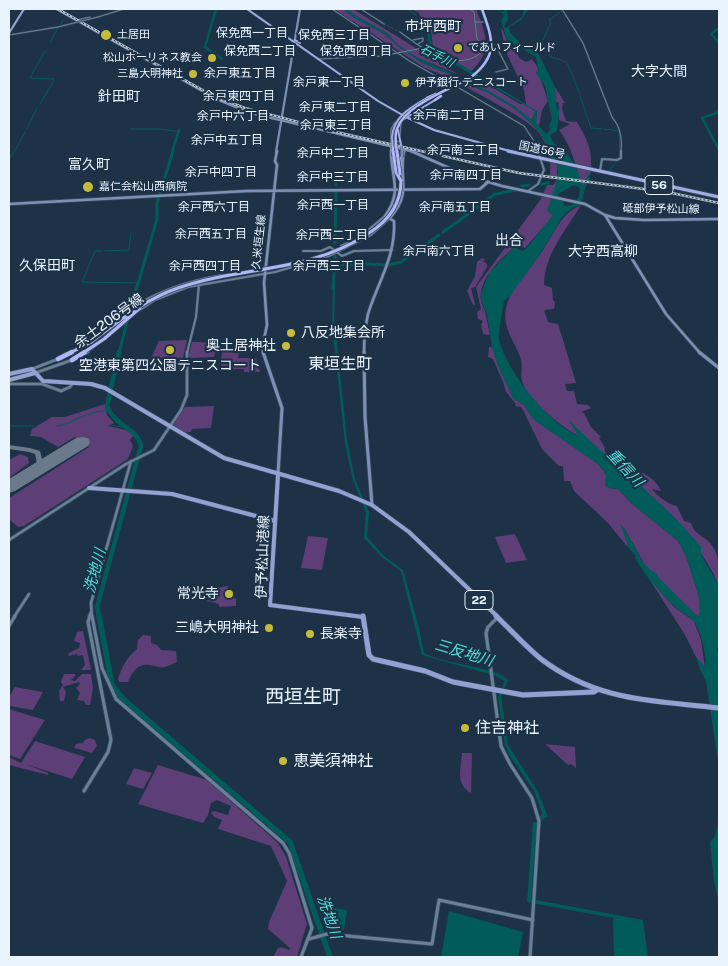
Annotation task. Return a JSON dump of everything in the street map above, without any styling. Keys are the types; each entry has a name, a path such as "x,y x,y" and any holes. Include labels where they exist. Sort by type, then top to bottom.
{"highway":[{"name":"国道56号","path":"248,9 376,100 404,116 465,140 543,159 719,196"},
{"name":"国道56号","path":"248,9 296,43"},
{"path":"58,359 91,342 128,313 152,300 190,285 289,267 320,258 344,249 367,236 388,219 400,200 401,174 398,139 399,129 404,116 435,100 478,72 488,63 492,52 491,35 481,9"},
{"path":"392,156 392,129 394,122 469,78"},
{"path":"401,174 396,132 399,123 404,116 427,98 469,78"},
{"path":"398,139 401,145"},
{"path":"392,147 396,172 401,181"},
{"path":"72,360 152,300"}],"main road":[{"path":"9,34 24,9"},
{"name":"砥部伊予松山線","path":"56,9 216,99 261,116 283,119 406,149 424,155 459,173 488,182 585,204 596,208 604,215 628,219 719,219"},
{"name":"久米垣生線","path":"278,474 282,408 262,352 268,322 264,283 275,161 296,43 300,9"},
{"path":"390,218 400,206 403,190 401,145"},
{"path":"402,156 406,149"},
{"path":"392,156 402,156"},
{"path":"372,504 364,411 365,330 395,241 394,220 385,216 394,204 397,190 392,156"},
{"path":"392,156 395,179"},
{"path":"9,204 273,191 480,189 488,182"},
{"path":"604,215 666,314 702,354 719,368"},
{"path":"9,374 32,369"},
{"name":"伊予松山港線","path":"32,369 40,379 47,382 91,384 106,389 224,458 328,488 372,504 409,532 545,662 569,677 597,690 628,699 719,708"},
{"path":"9,382 35,373"},
{"name":"伊予松山港線","path":"278,474 270,605 362,616 369,655 373,659 425,671 453,682 523,695 594,692 597,690"},
{"path":"88,488 176,495 275,521"}],"street":[{"path":"9,34 58,26 122,9"},
{"path":"332,9 399,53 524,126 533,137 543,159 544,174 530,192"},
{"path":"361,9 384,24"},
{"path":"400,32 422,48 439,57 456,60 473,58 482,52 471,9"},
{"path":"562,9 583,43 622,140 621,158 618,160 602,159 599,171"},
{"path":"78,20 90,17"},
{"path":"474,22 484,20"},
{"path":"322,60 394,54 422,48"},
{"path":"496,72 508,69 497,48"},
{"path":"322,60 365,57"},
{"path":"392,147 391,128 394,122"},
{"path":"391,142 402,142 399,129"},
{"path":"32,369 58,359 88,342 127,311 157,294 197,278 265,271 302,261 333,250 364,234 385,216"},
{"name":"余土206号線","path":"35,373 72,360 88,352 116,332 132,316 162,297 199,284 305,264 338,253 369,236 390,218"},
{"path":"364,234 369,236"},
{"path":"303,251 321,251 330,248 342,256 354,251 392,250"},
{"path":"302,261 305,264"},
{"path":"234,277 235,273"},
{"path":"9,540 132,460 156,447 183,406 186,395 186,358 198,309 199,284 197,278"},
{"path":"157,294 162,297"},
{"path":"106,328 116,332"},
{"path":"9,382 36,384 61,391 70,387 73,383"},
{"path":"84,791 108,752 111,740 89,626 92,599 132,460"},
{"path":"9,626 30,594"},
{"path":"91,610 107,684 113,696 284,843 289,853 311,923 312,931 302,957"},
{"path":"497,618 488,627 486,633 503,751 529,790 538,811 539,826 530,957"},
{"path":"309,939 326,934 432,944 439,900 533,920"}],"shaded area":[{"path":"334,9 343,9 356,19 383,33 422,63 454,76 453,79 425,68"},
{"path":"346,9 353,9 459,75 416,57 397,44 387,33"},
{"path":"411,9 476,9 483,26 486,42 478,64 471,71 437,51 433,46 431,32 424,26 419,13"},
{"path":"501,29 508,44 516,49 519,58 526,62 532,59 537,67 548,101 542,110 539,126 536,123 537,111 530,108 536,112 531,120 514,106 471,83 476,83 460,74 481,84 485,83 520,104 526,104 524,90 507,54"},
{"path":"468,85 487,92 515,109 532,124 542,136 549,149 557,166 557,177 549,179 549,154 538,132 514,114 466,87"},
{"path":"555,87 565,103 563,103 562,109 566,121 577,122 590,148 590,177 589,174 583,188 571,151 559,130 570,124 559,120 559,106 557,111 559,103 555,101"},
{"path":"557,179 550,208 550,213 554,215 525,248 516,246 504,257 483,284 481,301 490,335 483,334 481,325 483,321 478,319 477,312 481,309 476,287 541,199 547,185 553,185"},
{"path":"581,205 552,253 545,274 544,285 552,288 553,300 555,302 554,309 544,310 548,322 558,324 576,383 565,384 567,391 574,391 577,404 588,405 591,408 581,412 584,413 591,427 601,437 599,438 605,448 604,450 609,456 614,456 652,479 661,491 652,489 654,492 667,502 677,506 684,521 691,523 696,532 712,546 718,562 719,587 701,553 676,519 571,423 579,436 564,427 546,412 530,396 522,381 521,359 507,329 505,315 508,301 563,218"},
{"path":"482,258 486,260 482,261 487,264 487,267 475,287 471,288 475,305 473,305 467,291 475,276 477,262"},
{"name":"空港東第四公園テニスコート","path":"187,340 183,358 151,358 159,341"},
{"path":"192,342 205,342 211,345 216,349 214,357 191,358 188,356"},
{"path":"489,347 492,347 513,398 524,405 533,419 598,464 606,474 608,488 618,489 631,503 678,541 686,556 699,597 700,612 698,617 645,565 624,528 628,545 574,491 570,481 564,481 563,466 559,466 542,449 521,407 515,406 516,404 506,392 493,359 488,357"},
{"path":"222,348 241,348 238,358 256,358 260,372 244,372 244,369 221,369"},
{"path":"105,404 107,415 114,423 108,426 126,430 134,436 130,439 133,446 128,459 24,526 18,527 9,519 9,498 89,447 75,437 58,447 41,437 30,436 32,429 52,417 65,417"},
{"path":"214,406 211,428 192,429 191,432 180,433 174,428 174,424 185,407"},
{"path":"20,454 28,457 29,463 9,478 9,460"},
{"path":"515,534 527,560 506,563 495,537"},
{"path":"308,536 328,538 322,570 301,568"},
{"path":"648,577 674,607 694,621 701,640 705,668 696,657 685,635"},
{"path":"228,586 227,599 236,598 236,606 219,607 219,604 207,601 217,588"},
{"path":"83,631 90,670 81,670 85,665 83,655 68,656 69,653 79,648 80,643 74,641 77,632"},
{"path":"143,635 151,636 151,643 157,645 161,650 176,651 177,662 163,667 140,666 128,682 119,682 118,679 123,666 130,655 137,649 138,640"},
{"path":"64,674 75,674 71,680 75,681 82,674 91,674 93,688 90,705 86,705 84,701 77,700 80,693 76,688 80,684 79,682 63,687 66,692 64,701 60,701 59,691 63,685 61,682"},
{"path":"15,687 43,692 33,710 9,706 9,697"},
{"path":"9,709 45,720 20,759 9,755"},
{"path":"90,738 95,740 97,746 92,753 74,748 76,744 83,743"},
{"path":"35,741 85,757 72,779 25,764 48,773 48,775 9,765 9,759 11,758 21,763"},
{"path":"545,744 575,747 576,768 571,764 568,765"},
{"path":"462,753 472,753 471,793 461,781"},
{"path":"158,765 207,780 278,843 286,857 307,924 297,957 273,957 278,948 281,947 289,950 290,948 268,929 269,922 287,881 271,846 218,829 222,820 214,817 211,813 214,811 228,815 231,806 217,800 211,803 208,815 203,823 138,804"},
{"path":"134,768 152,773 143,789 126,784"}],"water":[{"path":"343,9 347,9 387,33 397,44 416,57 460,77 457,78 489,91 514,106 532,120 535,111 431,49 427,35 420,25 418,17 430,34 435,49 537,111 536,123 546,134 550,130 549,126 552,119 545,86 536,73 536,71 539,72 536,57 510,42 511,45 508,44 501,20 505,15 496,9 503,12 507,9 508,19 504,26 506,28 522,17 524,9 529,9 521,20 509,27 509,31 518,41 538,53 555,87 557,111 560,105 557,131 550,135 553,142 564,153 564,148 578,171 582,187 589,173 591,178 585,188 581,205 572,208 562,217 540,254 510,296 504,301 499,339 503,351 519,380 542,408 554,420 578,436 569,420 670,513 701,547 705,562 718,585 720,598 719,644 717,650 719,655 719,768 706,681 696,657 705,667 704,651 695,623 674,606 648,577 635,558 636,556 626,545 628,545 620,524 642,561 698,617 700,612 699,597 686,556 678,541 631,503 618,489 605,486 606,474 598,464 533,419 524,405 513,398 497,364 492,347 487,314 481,301 481,293 489,273 514,247 522,251 526,249 553,215 547,211 557,181 557,179 553,179 558,174 557,166 542,136 515,109 487,92 454,79 454,76 422,63 399,47 383,33 356,19","holes":["574,185 580,188 579,197 572,205 564,206 564,202 558,194"]},
{"path":"333,284 335,284 334,326 347,440 355,479 369,512 367,537 384,556 403,570 424,653 432,657 493,672 508,680 501,697 508,745 537,790 548,817 544,818 537,828 531,899 643,920 648,957 614,957 613,918 527,902 533,822 537,822 542,813 534,791 510,756 505,745 498,697 505,681 496,676 422,655 401,571 383,558 364,538 366,512 353,480 345,444 332,324"},
{"path":"719,818 719,903 714,882 710,842 715,836"},
{"path":"327,907 347,910 344,930 328,928 329,920 325,919"},
{"path":"449,911 523,932 518,957 441,957"}],"waterway":[{"name":"洗地川","path":"216,9 205,47 222,59"},
{"path":"562,60 551,57 542,42 551,22 549,20 565,9"},
{"path":"61,24 63,20"},
{"path":"50,42 58,28"},
{"path":"719,28 711,34 719,43"},
{"path":"45,51 30,78 54,79 50,88"},
{"path":"567,63 573,76"},
{"path":"573,77 580,94"},
{"path":"40,104 49,89"},
{"path":"580,96 591,128 602,129"},
{"path":"27,129 37,108"},
{"path":"719,112 702,118 719,150"},
{"path":"130,129 160,129 180,132"},
{"path":"604,129 619,131 620,153 618,159"},
{"name":"洗地川","path":"172,152 179,130"},
{"path":"14,152 25,132"},
{"name":"洗地川","path":"130,311 157,219 157,203 173,151"},
{"path":"9,160 13,153"},
{"path":"608,172 617,161"},
{"path":"336,171 336,185"},
{"name":"三反地川","path":"541,184 548,183"},
{"name":"三反地川","path":"522,186 529,185"},
{"name":"三反地川","path":"497,194 515,190"},
{"path":"335,243 336,192"},
{"name":"三反地川","path":"484,202 495,194"},
{"name":"三反地川","path":"456,223 482,204"},
{"name":"三反地川","path":"443,232 454,224"},
{"path":"129,249 131,233"},
{"name":"三反地川","path":"428,243 439,235"},
{"name":"三反地川","path":"389,265 401,262 424,246"},
{"path":"105,251 129,250"},
{"path":"102,251 95,251 82,282 139,283"},
{"name":"三反地川","path":"333,288 335,256"},
{"name":"三反地川","path":"350,264 366,264"},
{"name":"三反地川","path":"368,264 385,265"},
{"name":"三反地川","path":"338,266 343,265"},
{"name":"洗地川","path":"119,353 128,318"},
{"name":"洗地川","path":"99,617 97,607 141,446 135,435 115,418 107,406 119,352"},
{"path":"57,426 94,412 108,411"},
{"name":"洗地川","path":"110,425 122,427"},
{"path":"9,426 33,426"},
{"name":"洗地川","path":"99,616 112,685 122,698 290,842 330,957"}],"taxiway":[{"path":"9,447 38,453 40,463 33,473"}],"runway":[{"path":"9,487 82,442"}],"tunnel":[{"path":"384,24 400,32"}],"railway":[{"path":"58,9 215,97 245,108 336,132 519,173 667,192 719,203"}],"place":[{"name":"土居田","path":"106,35"},
{"name":"であいフィールド","path":"458,48"},
{"name":"松山ホーリネス教会","path":"212,58"},
{"name":"三島大明神社","path":"193,74"},
{"name":"伊予銀行 テニスコート","path":"405,83"},
{"name":"嘉仁会松山西病院","path":"88,187"},
{"name":"八反地集会所","path":"291,333"},
{"name":"奥土居神社","path":"286,346"},
{"name":"空港東第四公園テニスコート","path":"170,350"},
{"name":"常光寺","path":"229,594"},
{"name":"三嶋大明神社","path":"269,628"},
{"name":"長楽寺","path":"310,634"},
{"name":"住吉神社","path":"465,728"},
{"name":"恵美須神社","path":"283,761"}],"district":[{"name":"市坪西町","path":"433,27"},
{"name":"保免西一丁目","path":"252,33"},
{"name":"保免西三丁目","path":"334,35"},
{"name":"保免西二丁目","path":"260,51"},
{"name":"保免西四丁目","path":"356,51"},
{"name":"大字大間","path":"659,72"},
{"name":"余戸東五丁目","path":"240,73"},
{"name":"余戸東一丁目","path":"329,82"},
{"name":"余戸東四丁目","path":"239,96"},
{"name":"針田町","path":"119,97"},
{"name":"余戸東二丁目","path":"335,107"},
{"name":"余戸南二丁目","path":"449,115"},
{"name":"余戸中六丁目","path":"233,116"},
{"name":"余戸東三丁目","path":"336,125"},
{"name":"余戸中五丁目","path":"227,140"},
{"name":"余戸南三丁目","path":"463,150"},
{"name":"余戸中二丁目","path":"333,153"},
{"name":"富久町","path":"89,165"},
{"name":"余戸中四丁目","path":"221,172"},
{"name":"余戸南四丁目","path":"466,175"},
{"name":"余戸中三丁目","path":"333,177"},
{"name":"余戸西一丁目","path":"333,205"},
{"name":"余戸西六丁目","path":"214,207"},
{"name":"余戸南五丁目","path":"455,207"},
{"name":"余戸西五丁目","path":"211,234"},
{"name":"余戸西二丁目","path":"332,235"},
{"name":"出合","path":"509,241"},
{"name":"余戸南六丁目","path":"439,251"},
{"name":"大字西高柳","path":"603,252"},
{"name":"久保田町","path":"47,266"},
{"name":"余戸西四丁目","path":"205,266"},
{"name":"余戸西三丁目","path":"329,266"},
{"name":"東垣生町","path":"340,364"},
{"name":"西垣生町","path":"303,697"}],"water label":[{"name":"石手川","path":"437,56"},
{"name":"重信川","path":"625,468"}]}
